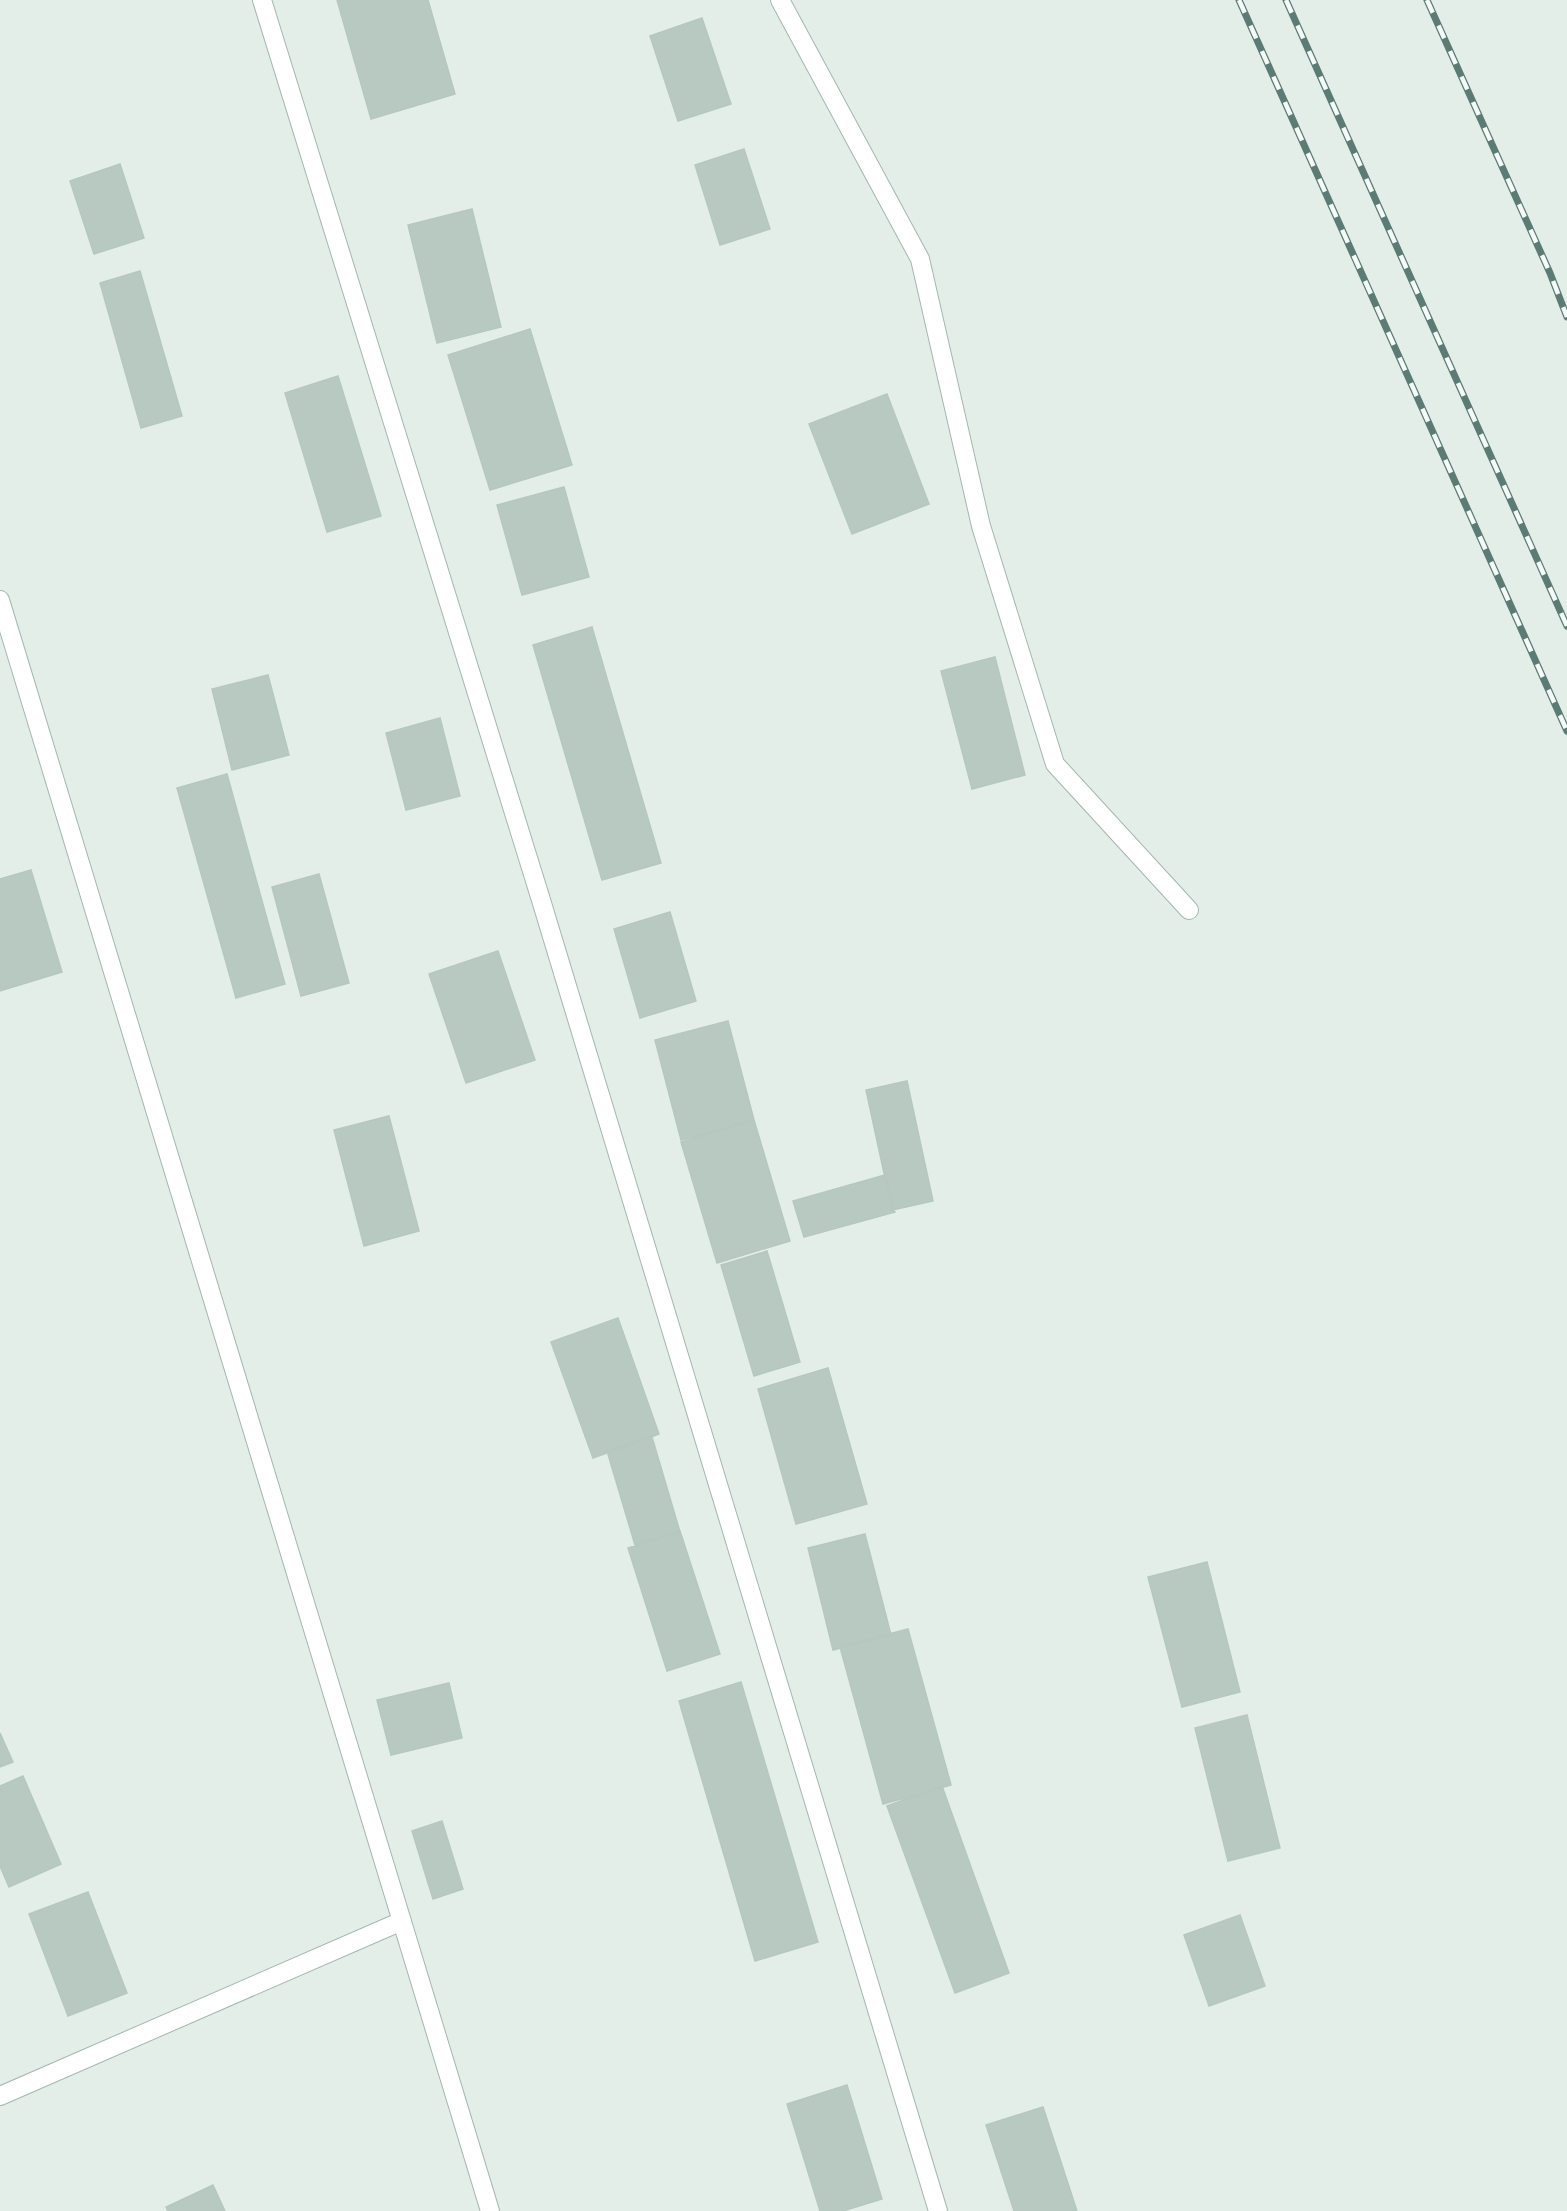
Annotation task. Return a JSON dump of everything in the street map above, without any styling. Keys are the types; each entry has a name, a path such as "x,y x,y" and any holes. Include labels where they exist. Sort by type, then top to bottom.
{"street":[{"path":"262,0 541,900 938,2211"},
{"path":"780,0 920,260 981,526 1055,764 1189,910"},
{"path":"0,600 490,2211"},
{"path":"0,2096 402,1921"}],"building":[{"path":"337,0 428,0 455,94 371,119"},
{"path":"702,18 731,104 678,121 650,36"},
{"path":"744,149 770,229 720,245 695,165"},
{"path":"120,164 144,238 94,254 70,181"},
{"path":"472,209 501,327 437,343 408,225"},
{"path":"140,271 182,416 141,428 100,283"},
{"path":"530,329 572,465 490,490 448,355"},
{"path":"338,376 381,516 327,532 285,393"},
{"path":"887,394 929,504 852,534 809,424"},
{"path":"564,487 589,577 522,595 497,505"},
{"path":"592,627 661,863 602,880 533,645"},
{"path":"995,657 1025,775 972,789 941,671"},
{"path":"268,675 289,755 232,770 212,689"},
{"path":"440,718 460,796 406,810 386,733"},
{"path":"227,774 285,984 236,998 177,788"},
{"path":"31,870 62,972 0,991 0,879"},
{"path":"319,874 349,983 301,996 272,887"},
{"path":"670,912 696,1001 640,1018 614,929"},
{"path":"498,951 535,1060 466,1083 429,974"},
{"path":"728,1021 754,1120 681,1140 655,1040"},
{"path":"907,1081 933,1201 892,1210 866,1090"},
{"path":"389,1116 419,1231 364,1246 334,1130"},
{"path":"754,1120 790,1241 717,1263 681,1142"},
{"path":"885,1175 895,1212 804,1237 793,1201"},
{"path":"767,1251 800,1362 754,1376 721,1265"},
{"path":"618,1318 659,1434 593,1458 551,1342"},
{"path":"828,1368 867,1504 796,1524 758,1389"},
{"path":"652,1437 680,1532 635,1545 607,1451"},
{"path":"680,1531 720,1654 667,1671 628,1548"},
{"path":"865,1534 891,1635 833,1650 808,1548"},
{"path":"1207,1562 1240,1692 1182,1707 1148,1577"},
{"path":"908,1629 951,1785 883,1804 840,1647"},
{"path":"741,1682 818,1942 755,1961 679,1701"},
{"path":"449,1683 462,1738 391,1755 377,1700"},
{"path":"1247,1715 1280,1848 1228,1861 1195,1728"},
{"path":"0,1733 13,1762 0,1767"},
{"path":"23,1776 61,1864 9,1887 0,1866 0,1786"},
{"path":"942,1786 1009,1973 955,1993 887,1806"},
{"path":"442,1821 463,1889 433,1899 412,1831"},
{"path":"88,1892 127,1993 68,2016 29,1914"},
{"path":"1240,1915 1265,1986 1209,2006 1184,1935"},
{"path":"847,2085 882,2199 843,2211 820,2211 787,2104"},
{"path":"1043,2107 1077,2211 1014,2211 986,2125"},
{"path":"213,2185 225,2211 168,2211 166,2207"}],"railway":[{"path":"1239,0 1567,731"},
{"path":"1286,0 1567,626"},
{"path":"1427,0 1550,273 1567,317"}]}
